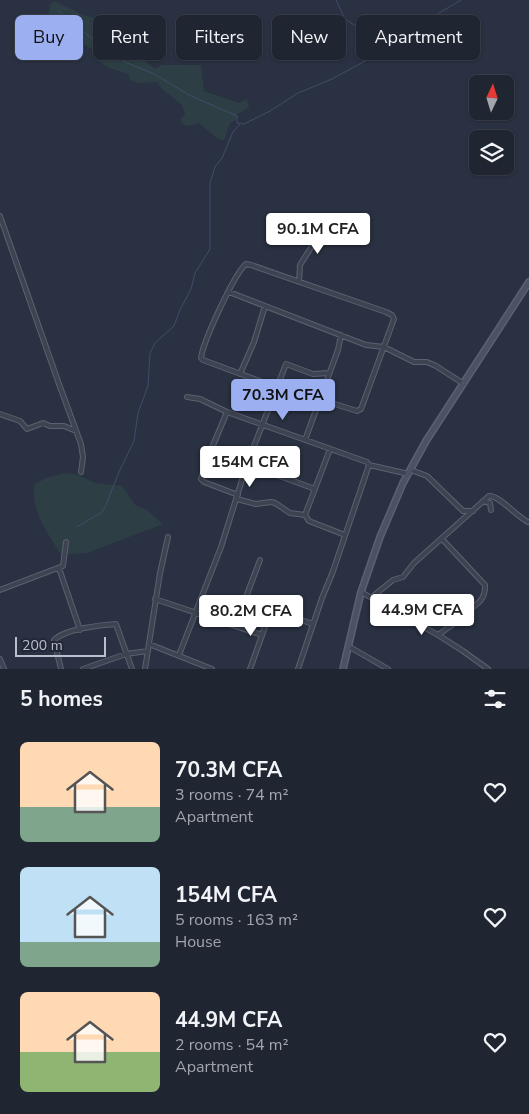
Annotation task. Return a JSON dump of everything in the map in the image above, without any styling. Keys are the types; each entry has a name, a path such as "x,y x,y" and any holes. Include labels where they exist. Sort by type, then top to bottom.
{"main road":[{"path":"343,669 361,592 380,537 410,472 426,442 529,282"}],"street":[{"path":"0,216 82,448 81,472"},
{"path":"299,282 300,265 312,246 312,233 315,224"},
{"path":"276,386 201,358 228,292 242,267 246,264 392,315 394,319 361,409 357,411 319,398"},
{"path":"228,292 366,345 384,348 414,362 427,362 464,384"},
{"path":"240,374 254,342 265,306"},
{"path":"305,440 342,335"},
{"path":"178,655 221,546 247,464 286,364 313,374 329,373"},
{"path":"187,397 200,399 227,412 367,462 369,465 427,476 463,511 473,511"},
{"path":"227,412 201,479 256,504 275,503 290,513 305,514"},
{"path":"0,414 20,421 28,429 43,423 50,426 64,426 76,431"},
{"path":"305,514 330,449"},
{"path":"247,464 315,489"},
{"path":"298,669 312,624 346,535 369,465"},
{"path":"372,597 393,580 403,577 414,563 489,496 495,496 515,514 528,522"},
{"path":"484,501 490,503 491,510"},
{"path":"462,521 463,511"},
{"path":"305,514 309,521 346,535"},
{"path":"145,669 155,599 168,537"},
{"path":"438,635 475,607 482,598 485,588 485,585 442,539"},
{"path":"0,590 63,566 66,542"},
{"path":"235,626 260,560"},
{"path":"59,568 80,630"},
{"path":"361,592 463,650 488,669"},
{"path":"155,599 262,635"},
{"path":"245,601 312,624"},
{"path":"250,669 270,610"},
{"path":"62,669 54,640 67,633 116,624 132,669"},
{"path":"149,644 212,669"},
{"path":"348,646 388,669"},
{"path":"83,669 126,654 148,651"},
{"path":"0,659 4,669"}],"shaded area":[{"path":"55,1 83,15 49,15 50,4"},
{"path":"83,15 93,18 93,49 84,45"},
{"path":"97,60 144,60 155,69 162,65 201,65 204,91 239,103 247,99 249,108 237,114 236,120 230,123 224,140 218,139 199,123 188,126 184,125 180,120 185,114 182,105 161,88 157,82 140,83 130,80 129,74"},
{"path":"66,473 78,475 95,483 122,486 135,505 147,510 163,524 87,553 61,555 41,521 37,511 34,492 35,484 46,478"}],"waterway":[{"path":"336,0 345,19 365,32 369,48 405,33 461,0"},
{"path":"59,11 115,58 154,74 189,95 237,116 237,123 244,124 270,111 298,93 332,79 367,60"},
{"path":"77,527 102,512 134,441 138,413 148,386 150,353 155,343 174,326 191,289 195,273 210,249 210,183 215,167 222,158 233,132 240,124"}]}
